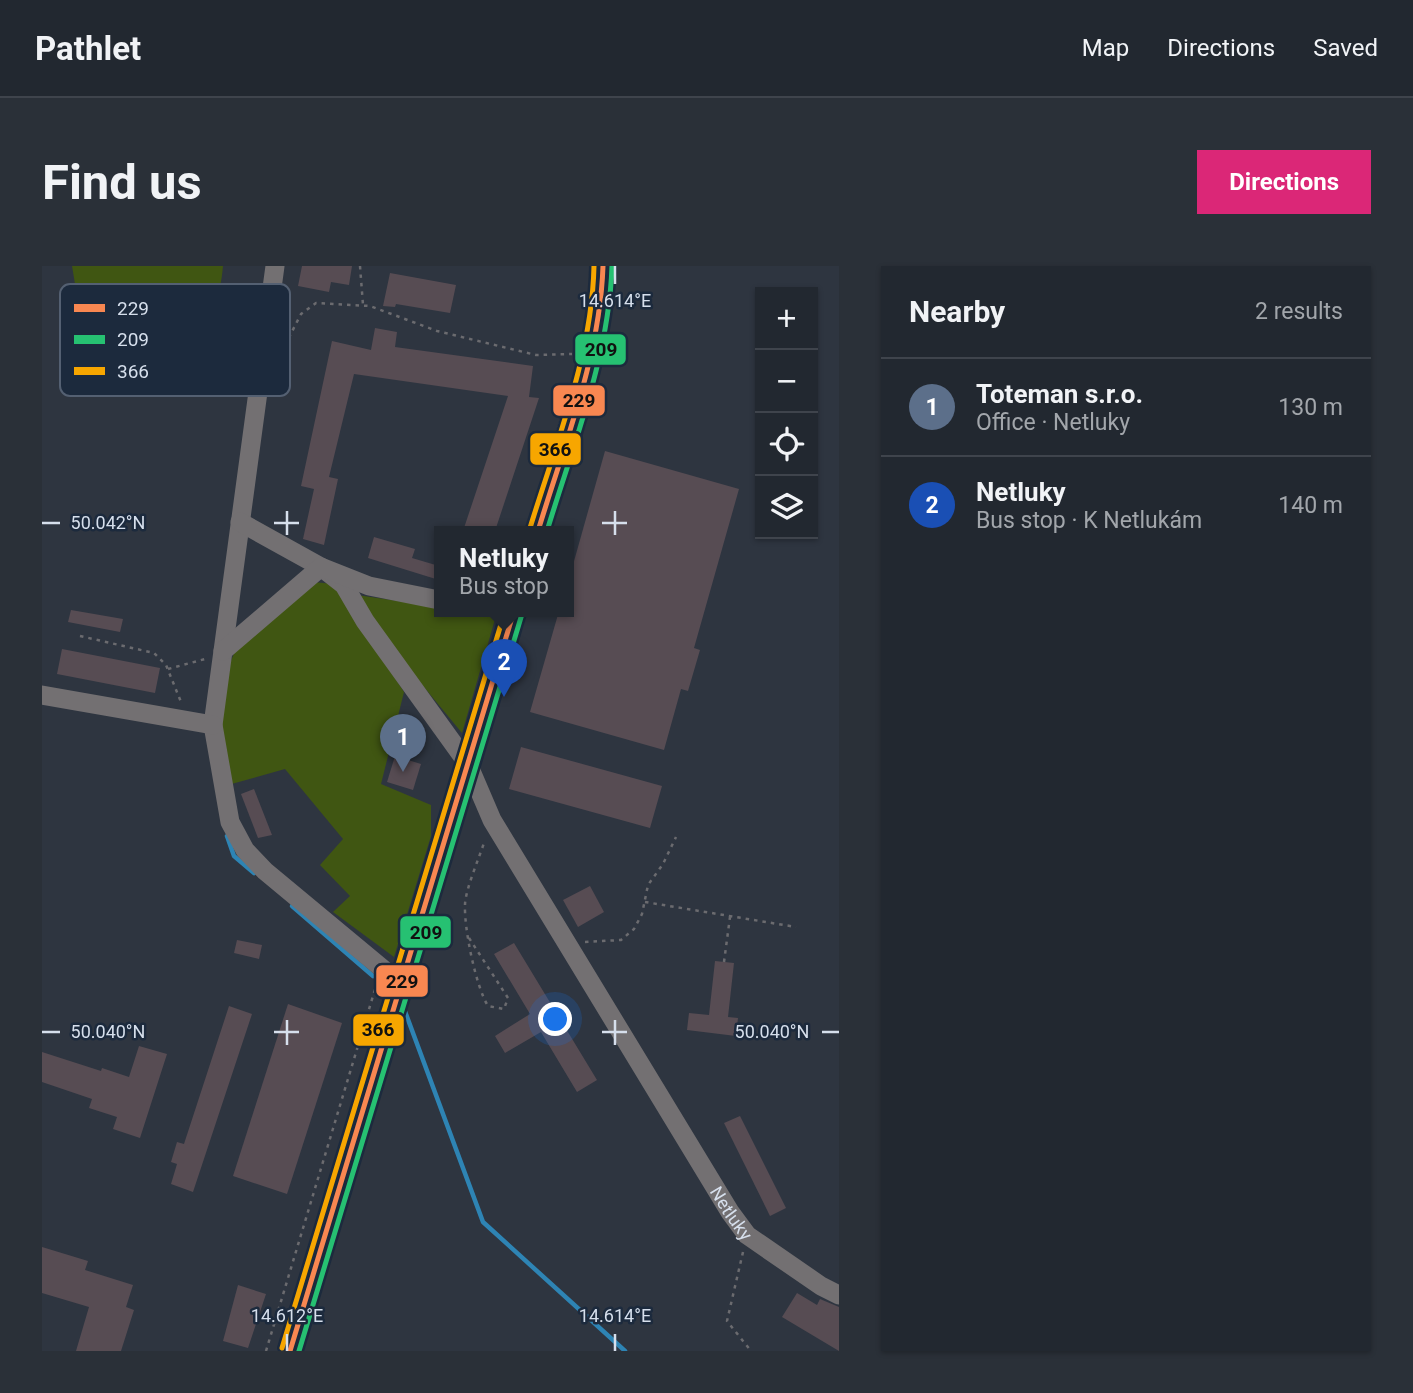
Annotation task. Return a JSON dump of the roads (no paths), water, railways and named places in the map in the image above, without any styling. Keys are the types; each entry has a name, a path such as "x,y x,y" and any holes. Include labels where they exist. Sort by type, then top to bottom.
{"street":[{"path":"273,284 275,266"},
{"path":"540,526 592,353 602,299 603,266"},
{"path":"257,396 213,725 230,822 244,850 265,871 401,984"},
{"name":"Netluky","path":"240,522 321,567 369,586 434,599"},
{"path":"223,651 321,567"},
{"name":"Netluky","path":"321,567 344,585 365,621 468,764 492,820 730,1212 747,1235 821,1286 839,1295"},
{"path":"290,1351 512,617"},
{"path":"42,695 213,725"}],"waterway":[{"path":"227,836 234,856 254,873"},
{"path":"292,906 373,976"},
{"path":"382,984 386,988"},
{"path":"403,1006 483,1222 625,1351"}],"place":[{"name":"Netluky","path":"504,697"},
{"name":"Toteman s.r.o.","path":"403,772"}]}
